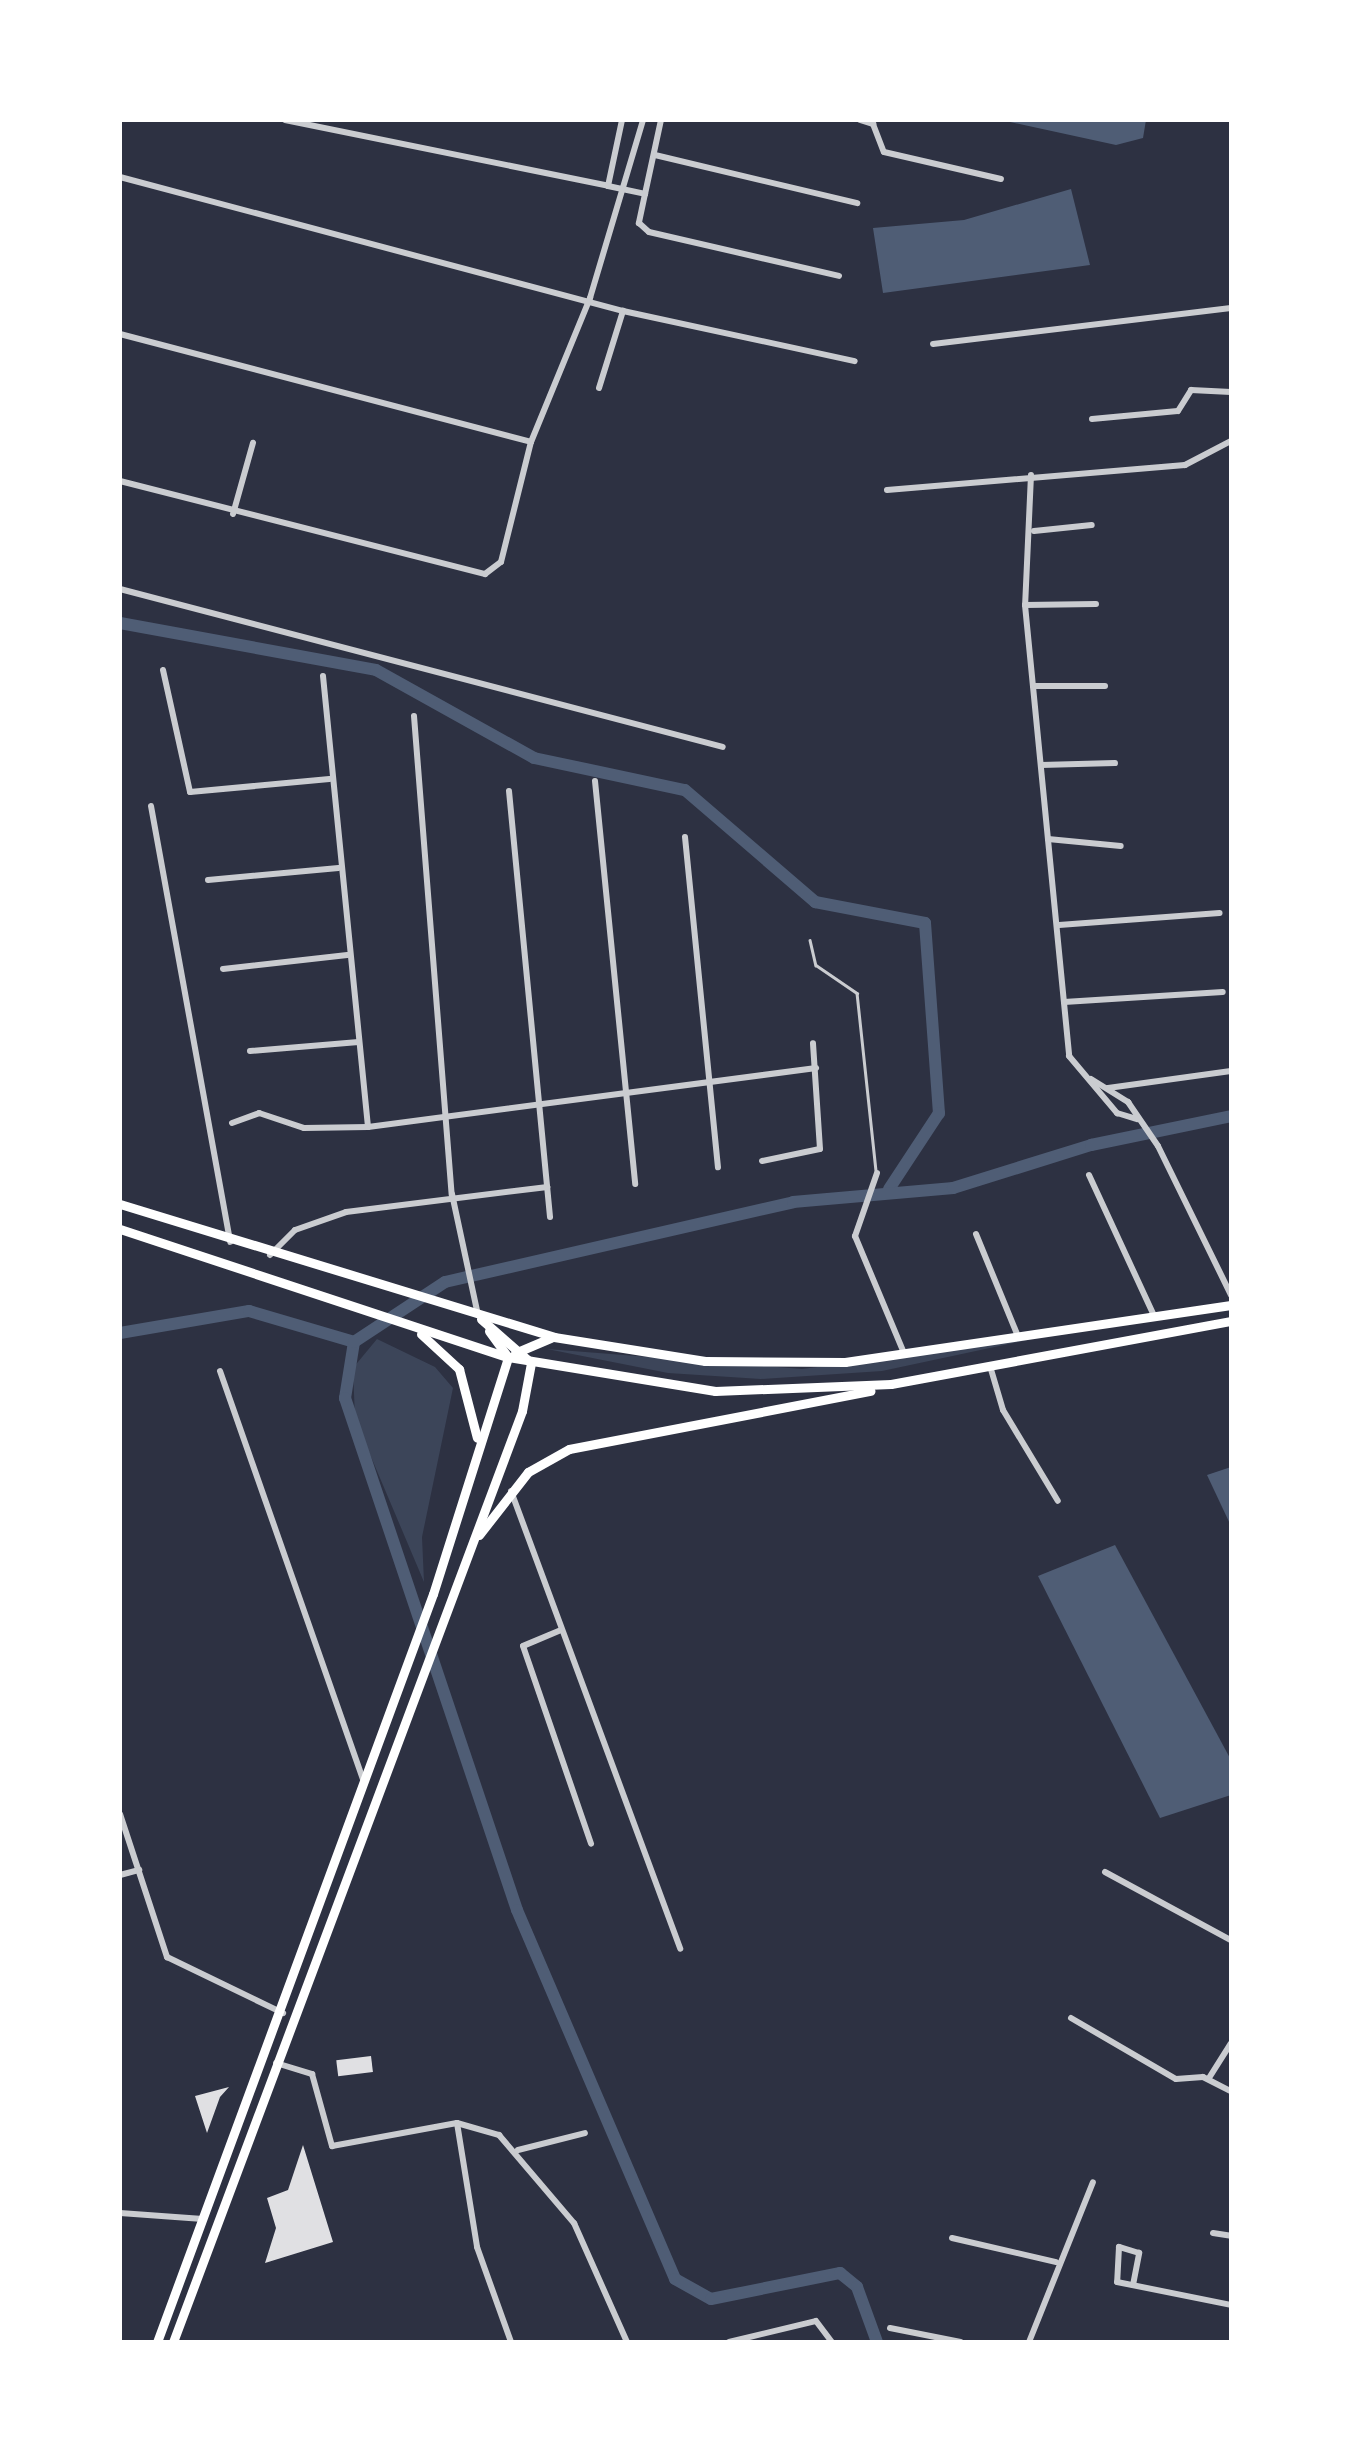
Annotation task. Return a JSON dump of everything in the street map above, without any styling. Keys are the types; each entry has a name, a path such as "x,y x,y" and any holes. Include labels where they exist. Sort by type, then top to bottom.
{"main road":[{"path":"120,1204 270,1255 554,1338 762,1364 904,1354 1016,1334 1231,1305"},
{"path":"120,1229 399,1325 531,1363 715,1391 891,1384"},
{"path":"478,1316 531,1363"},
{"path":"478,1316 508,1357"},
{"path":"471,1545 511,1490 569,1449 1231,1320"},
{"path":"415,1329 459,1370 478,1446"},
{"path":"158,2342 283,2013 363,1779 408,1666 508,1357 554,1338"},
{"path":"173,2342 471,1545 531,1363"}],"street":[{"path":"286,120 645,194"},
{"path":"608,186 622,120"},
{"path":"120,482 232,514 485,574 500,562 531,442 590,298 643,120"},
{"path":"661,120 639,224 649,232 839,276"},
{"path":"860,120 877,129 884,152 1000,179"},
{"path":"655,154 858,203"},
{"path":"120,177 590,298 624,311 855,361"},
{"path":"933,344 1231,308"},
{"path":"599,388 624,311"},
{"path":"120,334 531,442"},
{"path":"1092,419 1178,411 1190,390 1231,392"},
{"path":"887,490 1185,465 1231,442"},
{"path":"232,514 253,443"},
{"path":"1031,475 1034,530 1025,605 1069,1056 1082,1075 1106,1090 1138,1119 1158,1146 1231,1296"},
{"path":"1034,530 1092,525"},
{"path":"120,589 722,747"},
{"path":"1025,605 1096,604"},
{"path":"163,670 190,792 329,779"},
{"path":"322,676 338,868 368,1126"},
{"path":"1033,686 1105,686"},
{"path":"414,716 452,1194 462,1262 478,1316"},
{"path":"1041,765 1116,763"},
{"path":"595,782 635,1184"},
{"path":"509,791 550,1217"},
{"path":"151,806 230,1242"},
{"path":"685,837 718,1166"},
{"path":"1048,839 1121,846"},
{"path":"208,880 338,868"},
{"path":"1058,925 1220,913"},
{"path":"223,970 347,955"},
{"path":"1064,1002 1223,992"},
{"path":"250,1051 359,1042"},
{"path":"762,1161 820,1149 812,1042"},
{"path":"232,1122 258,1113 304,1128 368,1126 816,1068"},
{"path":"1106,1090 1231,1071"},
{"path":"1106,1090 1117,1113 1138,1119"},
{"path":"877,1173 855,1236 904,1354"},
{"path":"1089,1175 1154,1318"},
{"path":"270,1255 316,1221 452,1194 547,1187"},
{"path":"976,1234 1016,1334"},
{"path":"990,1366 1003,1410 1058,1501"},
{"path":"220,1372 363,1779"},
{"path":"511,1490 680,1948"},
{"path":"560,1630 523,1646 591,1844"},
{"path":"120,1814 167,1957 283,2013"},
{"path":"120,1875 139,1870"},
{"path":"1105,1872 1231,1940"},
{"path":"1071,2018 1176,2079 1208,2078 1231,2091"},
{"path":"1208,2078 1231,2043"},
{"path":"275,2062 312,2074 332,2146 458,2123 491,2130 518,2150 574,2223 627,2342"},
{"path":"458,2123 468,2208 511,2342"},
{"path":"518,2150 585,2133"},
{"path":"1029,2342 1039,2301 1093,2182"},
{"path":"120,2213 204,2219"},
{"path":"1213,2233 1231,2236"},
{"path":"952,2238 1056,2262"},
{"path":"1133,2286 1139,2254 1123,2246 1113,2278 1133,2286 1231,2305"},
{"path":"729,2342 816,2321 832,2342"},
{"path":"890,2328 962,2342"}],"lane":[{"path":"810,940 816,966 857,993 877,1173"}],"shaded area":[{"path":"1001,120 1146,120 1143,138 1116,145"},
{"path":"1071,189 1090,265 883,293 873,228 964,220"},
{"path":"377,1339 435,1367 453,1388 422,1537 424,1582 355,1419 353,1368"},
{"path":"1032,1339 882,1371 761,1379 668,1373 547,1349 802,1369"},
{"path":"1231,1467 1231,1526 1207,1475"},
{"path":"1115,1545 1231,1760 1231,1795 1160,1818 1038,1576"}],"building":[{"path":"371,2056 373,2072 338,2076 336,2060"},
{"path":"229,2087 220,2097 207,2133 195,2096"},
{"path":"303,2145 333,2242 265,2263 276,2228 267,2198 288,2190"}],"waterway":[{"path":"120,623 376,670 534,758 685,790 815,902 925,923 939,1113 889,1189"},
{"path":"354,1342 445,1282 793,1202 953,1188 1091,1145 1231,1116"},
{"path":"120,1333 249,1311 354,1342"},
{"path":"354,1342 345,1398 517,1910 675,2279 711,2299 840,2273 857,2287 877,2342"}]}
